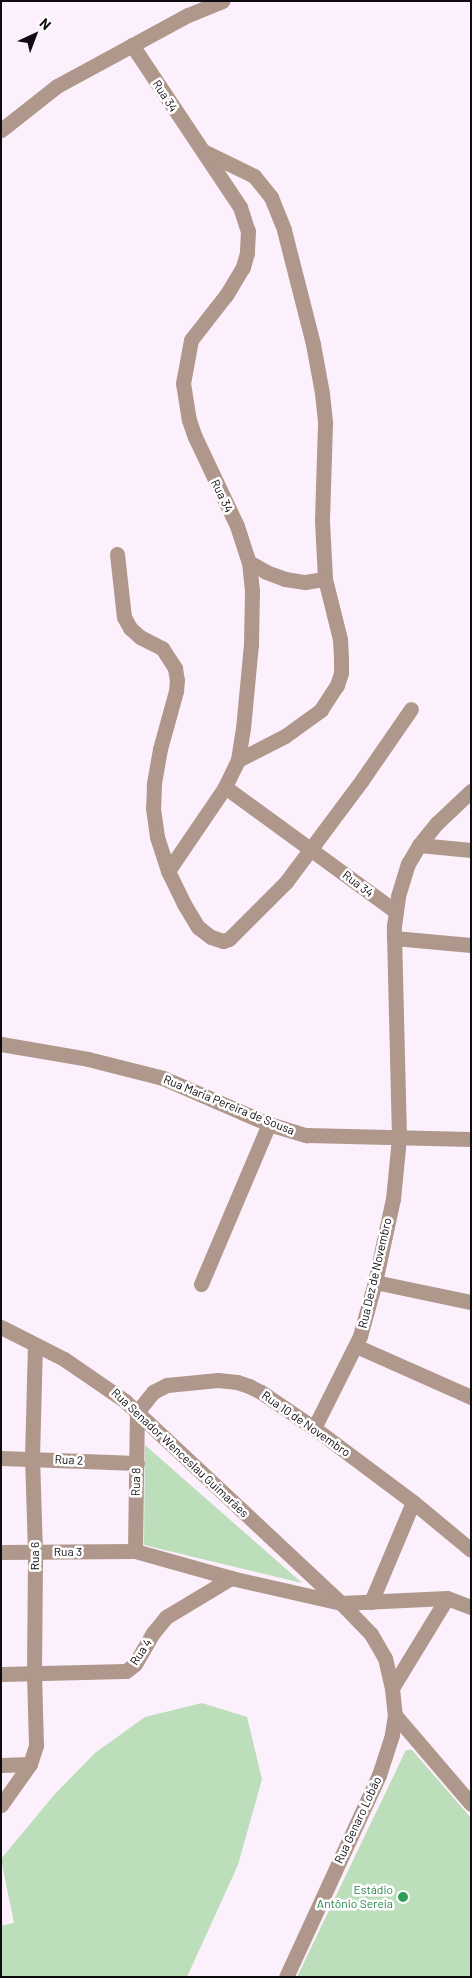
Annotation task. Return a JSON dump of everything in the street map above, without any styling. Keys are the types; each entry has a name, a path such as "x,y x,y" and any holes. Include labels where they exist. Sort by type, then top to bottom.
{"street":[{"path":"1,130 57,86 188,15 222,1"},
{"name":"Rua 34","path":"132,45 200,150 240,207 248,231 243,267 191,340 185,366 185,398 189,420 195,437 237,526 249,562 252,591 251,644 238,760 225,787 395,911"},
{"path":"200,150 254,176 271,197 284,230 313,344 322,393 325,424 322,521 325,579 340,639 341,673 321,710 285,736 238,760"},
{"path":"117,554 124,617 130,628 140,637 162,648 170,657 177,680 160,749 153,808 157,838 168,871 192,918 206,934 223,941 229,939 265,905 312,849 411,710"},
{"path":"249,562 266,572 285,579 305,582 325,579"},
{"path":"168,871 225,787"},
{"name":"Rua Dez de Novembro","path":"314,1428 356,1346 366,1318 392,1198 400,1138 394,938 395,911 402,879 419,845 437,822 471,791"},
{"path":"419,845 471,850"},
{"path":"394,938 471,945"},
{"name":"Rua Maria Pereira de Sousa","path":"1,1044 88,1058 163,1078 269,1124 298,1133 321,1137 471,1139"},
{"path":"201,1284 269,1124"},
{"path":"375,1282 471,1302"},
{"name":"Rua Senador Wenceslau Guimarães","path":"1,1327 35,1346 64,1359 112,1390 341,1603 362,1624 378,1644 392,1688 395,1715"},
{"name":"Rua 6","path":"30,1764 35,1752 37,1731 34,1673 35,1552 32,1458 35,1346"},
{"path":"356,1346 471,1397"},
{"name":"Rua 10 de Novembro","path":"137,1412 153,1392 162,1386 218,1380 237,1382 261,1392 314,1428 413,1502 471,1550"},
{"name":"Rua 8","path":"135,1552 137,1412"},
{"name":"Rua 2","path":"1,1458 136,1463"},
{"path":"371,1602 413,1502"},
{"name":"Rua 3","path":"1,1552 135,1552 231,1578 341,1603"},
{"name":"Rua 4","path":"1,1674 126,1671 135,1664 166,1617 231,1578"},
{"path":"341,1603 447,1598 471,1607"},
{"path":"392,1688 447,1598"},
{"path":"395,1715 471,1804"},
{"name":"Rua Genaro Lobão","path":"286,1977 379,1775 392,1735 395,1715"},
{"path":"1,1765 30,1764"},
{"path":"1,1805 30,1764"}],"green space":[{"path":"145,1445 302,1583 144,1545"},
{"path":"202,1703 247,1717 262,1779 238,1865 187,1977 1,1977 1,1926 14,1923 1,1859 54,1795 95,1753 145,1717"},
{"name":"Estádio Antônio Sereia","path":"406,1750 412,1750 471,1818 471,1977 297,1977"}],"place":[{"name":"Estádio Antônio Sereia","path":"403,1897"}]}
